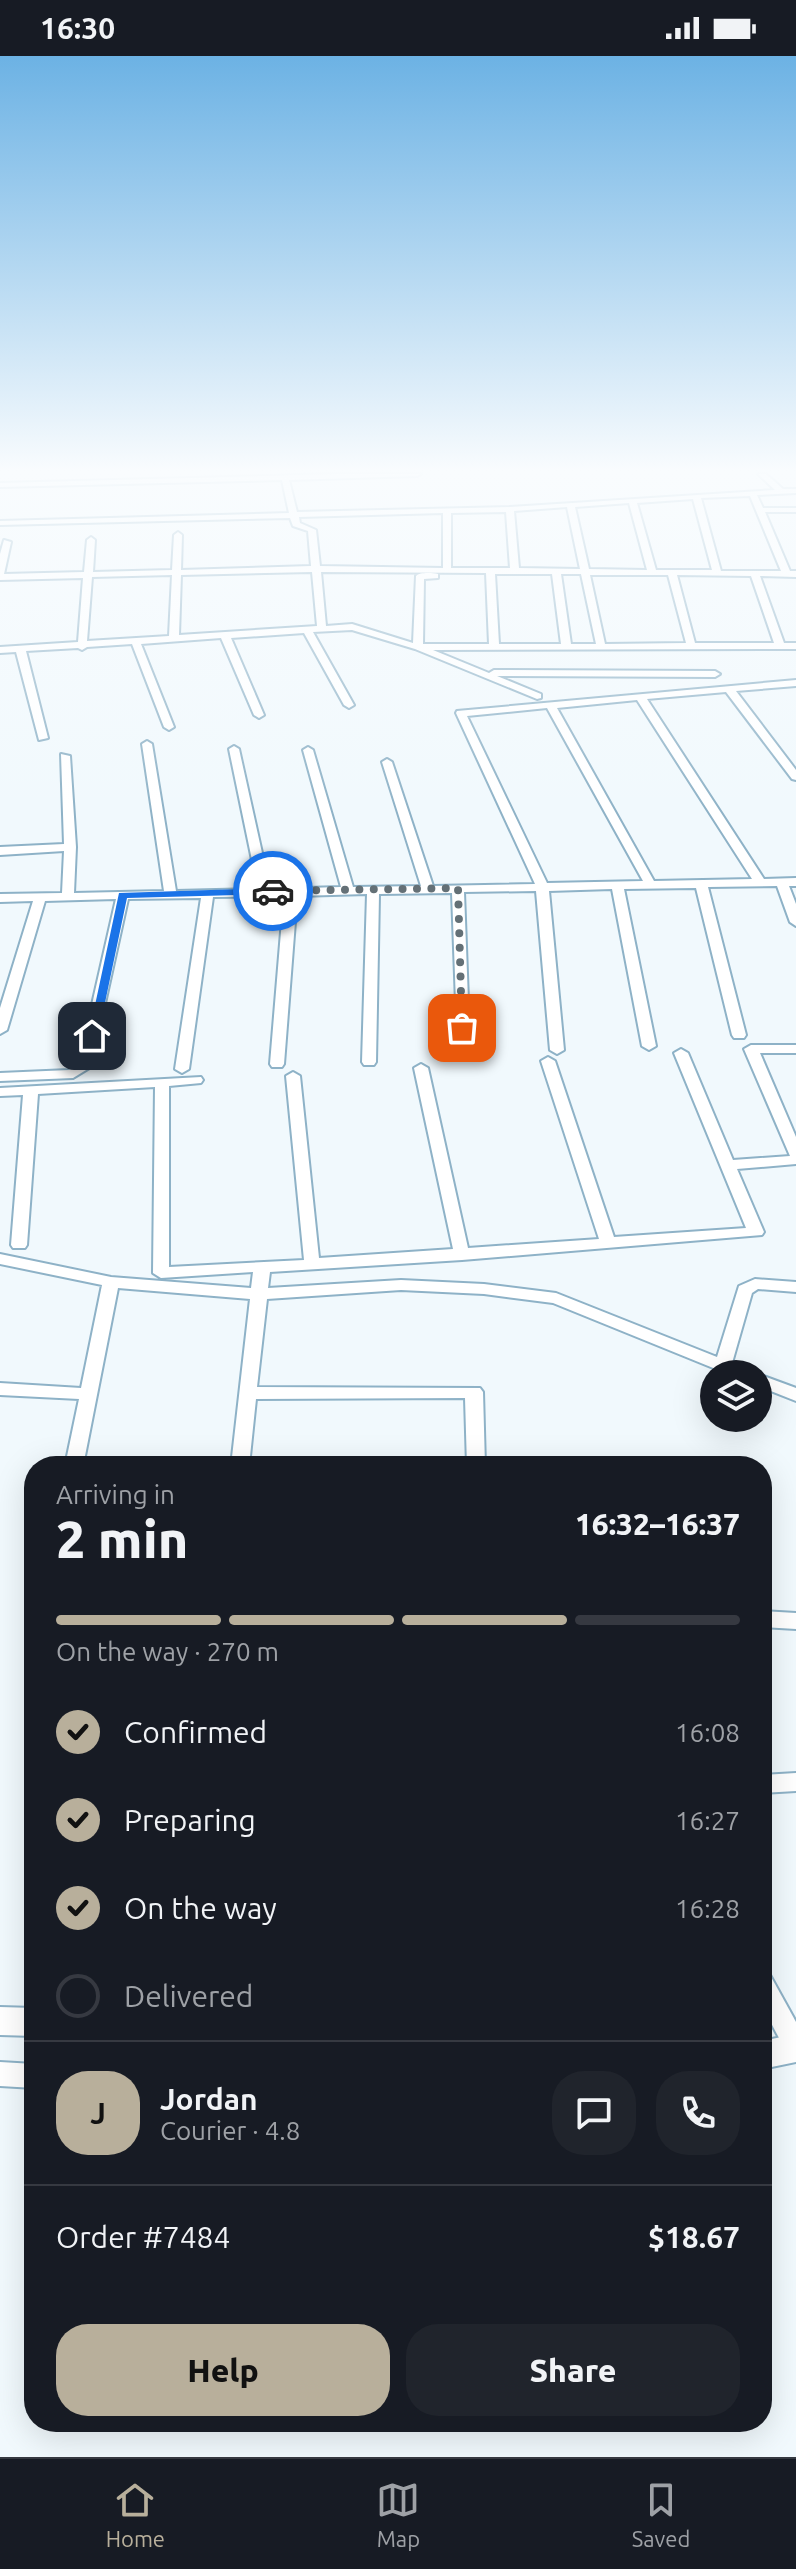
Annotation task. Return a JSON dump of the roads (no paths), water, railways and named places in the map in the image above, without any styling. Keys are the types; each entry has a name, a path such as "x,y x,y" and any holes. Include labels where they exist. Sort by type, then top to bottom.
{"street":[{"path":"82,647 89,586"},
{"path":"174,640 177,586"},
{"path":"317,586 322,628"},
{"path":"418,647 420,586"},
{"path":"491,586 494,645"},
{"path":"558,586 566,645"},
{"path":"588,586 601,645"},
{"path":"676,586 691,646"},
{"path":"759,586 780,646"},
{"path":"0,650 82,647 322,628 362,628 418,647 537,696"},
{"path":"307,630 349,705"},
{"path":"225,636 259,715"},
{"path":"136,643 169,727"},
{"path":"649,646 656,674"},
{"path":"418,647 796,646"},
{"path":"21,651 43,738"},
{"path":"484,673 715,674"},
{"path":"608,1243 553,1055 542,886 461,713 796,683"},
{"path":"729,689 796,777"},
{"path":"640,697 760,882"},
{"path":"550,705 650,884"},
{"path":"147,744 170,893"},
{"path":"234,749 265,892"},
{"path":"308,750 348,890"},
{"path":"65,756 70,847 68,896"},
{"path":"387,762 428,889"},
{"path":"0,851 70,847"},
{"path":"0,898 789,882 796,922"},
{"path":"701,884 739,1035"},
{"path":"617,885 649,1046"},
{"path":"458,888 463,1055"},
{"path":"369,1062 373,890"},
{"path":"277,1064 291,891"},
{"path":"182,1069 208,893"},
{"path":"0,1077 73,1074 86,1064 123,895"},
{"path":"0,1030 40,897"},
{"path":"796,1049 751,1049 796,1154"},
{"path":"162,1082 161,1273 462,1255 756,1232 681,1053"},
{"path":"421,1068 462,1255"},
{"path":"293,1076 312,1264"},
{"path":"0,1092 196,1080"},
{"path":"19,1245 31,1090"},
{"path":"728,1165 796,1160"},
{"path":"0,1259 111,1282 258,1294 401,1285 484,1289 556,1298 711,1360"},
{"path":"241,1456 262,1267"},
{"path":"76,1456 111,1282"},
{"path":"724,1360 745,1290 755,1284 796,1287"},
{"path":"772,1386 796,1395"},
{"path":"0,1389 88,1394"},
{"path":"248,1393 474,1392 476,1456"},
{"path":"772,1620 796,1621"},
{"path":"772,1783 796,1782"},
{"path":"772,2002 796,2047 772,2053"},
{"path":"0,2021 24,2022"},
{"path":"0,2074 24,2075"}]}
